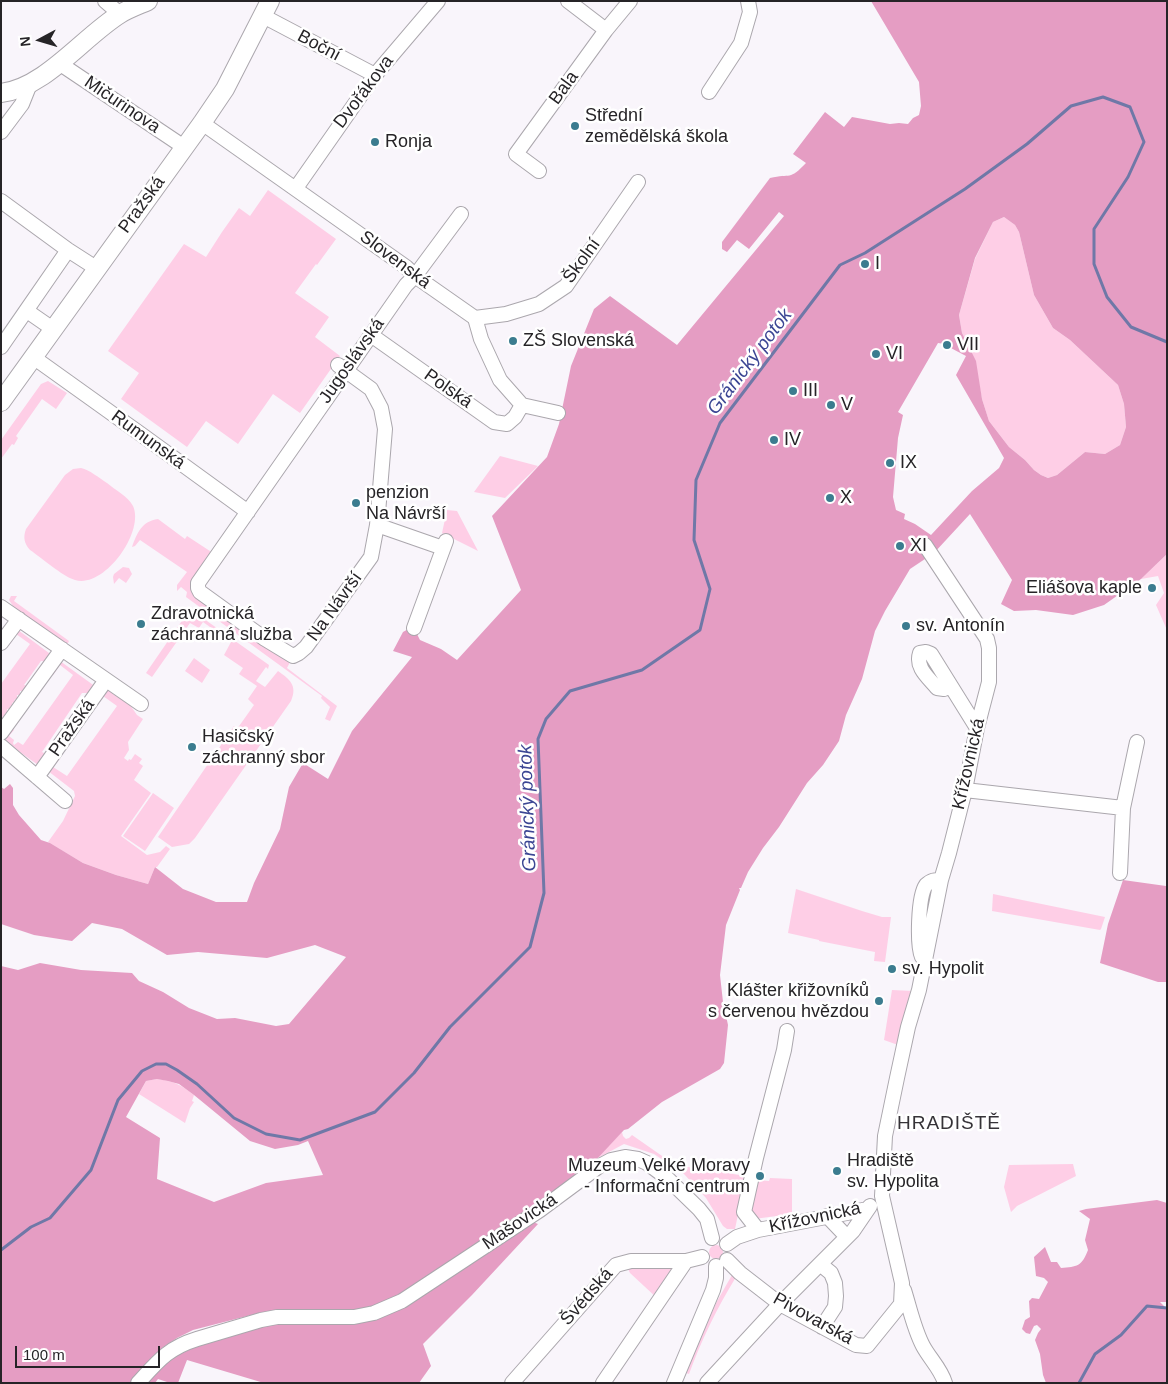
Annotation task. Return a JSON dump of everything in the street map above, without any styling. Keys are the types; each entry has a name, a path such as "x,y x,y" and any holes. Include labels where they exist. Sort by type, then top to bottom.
{"main road":[{"path":"1,93 30,84 120,14 148,1"},
{"name":"Pražská","path":"1,402 225,89 266,9"}],"street":[{"path":"105,1 120,14"},
{"name":"Dvořákova","path":"296,188 375,76 438,1"},
{"path":"568,1 606,30"},
{"name":"Bala","path":"539,171 516,154 606,30 630,1"},
{"path":"709,92 741,43 750,12 748,1"},
{"name":"Boční","path":"266,9 375,76"},
{"name":"Mičurinova","path":"59,63 184,147"},
{"path":"1,132 22,104 30,84"},
{"name":"Slovenská","path":"202,123 296,188 475,318"},
{"name":"Školní","path":"475,318 506,314 539,304 566,286 638,182"},
{"path":"1,220 5,204 96,268"},
{"name":"Jugoslávská","path":"248,512 342,368 371,335 406,285 415,276 461,214"},
{"path":"1,346 68,250"},
{"path":"26,311 53,329"},
{"path":"475,318 481,339 500,380 522,405 558,413"},
{"name":"Polská","path":"371,335 494,422 507,424 522,405"},
{"name":"Rumunská","path":"33,357 248,512"},
{"name":"Na Návrší","path":"248,512 198,583 198,588 200,592 265,640 293,656 306,647 371,557 377,525 384,429 381,408 372,389 342,368"},
{"path":"377,525 444,544 414,628"},
{"name":"Křížovnická","path":"732,1241 758,1230 868,1209 882,1196 885,1136 908,1027 925,962 920,952 919,939 923,894 925,887 929,883 933,880 941,880 964,790 977,728 990,682 987,639 925,545"},
{"path":"1,608 141,704"},
{"path":"1,643 18,619"},
{"path":"1,733 62,649"},
{"name":"Pražská","path":"37,777 106,680"},
{"path":"951,686 977,728"},
{"path":"1120,873 1123,808 1137,742"},
{"path":"1,746 65,801"},
{"path":"964,790 1123,808"},
{"path":"674,1383 722,1263 730,1252 732,1241 744,1212 787,1031"},
{"name":"Mašovická","path":"138,1383 169,1351 188,1342 261,1320 277,1317 354,1317 374,1313 402,1301 540,1210 610,1160 625,1157 638,1159 647,1163 667,1178 707,1219 712,1238"},
{"name":"Pivovarská","path":"722,1263 740,1273 780,1304 856,1345 867,1346 901,1304 902,1282 882,1196"},
{"path":"707,1383 780,1304 853,1231 868,1209"},
{"path":"744,1212 758,1230"},
{"path":"827,1216 847,1237"},
{"path":"722,1263 708,1264 702,1257 702,1246 712,1238 732,1241"},
{"name":"Švédská","path":"512,1383 616,1265 631,1261 686,1260 702,1257"},
{"path":"603,1383 686,1260"},
{"path":"820,1264 831,1273 835,1283 836,1296 835,1308 822,1327"},
{"path":"902,1282 922,1343 942,1374 945,1383"}],"shaded area":[{"path":"871,1 1167,1 1167,554 1141,579 1104,605 1073,615 1036,610 1014,611 1001,604 1012,580 970,514 934,553 910,569 875,631 862,679 846,715 839,741 823,765 807,783 763,848 748,872 741,888 739,888 740,890 726,925 720,975 728,1025 724,1063 720,1069 662,1102 628,1129 624,1130 595,1161 536,1204 399,1295 372,1307 354,1310 259,1313 193,1330 162,1348 130,1383 1,1383 1,966 18,970 40,963 81,970 132,973 139,981 163,992 189,1008 217,1019 235,1018 276,1026 289,1024 346,957 315,945 267,958 198,952 167,955 122,929 92,923 72,941 34,935 1,924 1,787 4,789 10,784 13,788 13,805 19,815 41,840 50,843 83,863 148,884 155,867 183,889 216,902 247,902 280,829 289,787 303,763 328,779 352,731 412,657 393,651 403,632 410,628 417,634 420,640 441,649 457,660 521,590 492,516 547,457 559,424 571,366 594,309 610,296 677,345 784,216 779,212 749,249 737,240 727,252 722,249 722,242 770,178 793,174 806,163 793,154 825,112 844,127 852,117 890,124 908,124 919,115 921,106 919,82","holes":["1004,217 1015,225 1019,232 1034,295 1053,328 1070,340 1118,385 1124,404 1126,427 1120,445 1105,454 1085,452 1057,475 1048,478 1034,470 1009,447 989,421 982,399 976,361 962,333 959,315 975,258 993,222","938,343 945,344 943,347 947,346 966,356 956,375 1004,458 999,468 972,491 931,535 904,519 905,514 896,510 893,497 898,438 903,415 898,412","157,1079 179,1084 250,1141 275,1149 298,1145 308,1141 323,1175 266,1183 214,1202 157,1179 160,1138 126,1117 146,1081"]},
{"path":"268,190 336,239 295,293 329,317 315,337 340,356 300,413 273,394 238,444 206,421 187,447 121,399 139,373 108,351 184,244 206,257 239,208 250,216"},
{"path":"1004,217 1015,225 1019,232 1034,295 1053,328 1070,340 1118,385 1124,404 1126,427 1120,445 1105,454 1085,452 1057,475 1048,478 1034,470 1009,447 989,421 967,343 962,333 959,315 975,259 993,222"},
{"path":"48,381 67,393 56,409 42,399 16,436 18,438 14,445 12,444 1,459 1,440 41,384"},
{"path":"500,456 538,466 505,498 474,492"},
{"path":"81,468 88,470 125,496 133,506 135,517 128,543 109,567 98,576 86,580 75,580 58,571 30,550 24,537 26,529 65,475 73,469"},
{"path":"447,510 457,511 478,551 442,533"},
{"path":"158,519 185,539 187,536 216,555 191,588 269,645 290,662 287,668 337,706 330,721 325,719 330,707 321,698 322,696 186,597 187,592 181,587 177,591 177,585 187,572 140,540 132,547 141,528 148,522"},
{"path":"1167,554 1167,630 1156,605 1164,593 1158,576 1141,579"},
{"path":"123,567 129,568 132,574 126,583 119,578 114,584 114,574"},
{"path":"11,596 17,596 14,601 69,641 68,643 65,644 15,609 9,600"},
{"path":"190,609 269,665 268,669 266,667 256,681 265,687 278,671 291,683 293,695 291,701 195,838 189,844 172,847 158,837 234,726 237,729 254,705 248,699 257,686 239,674 243,668 224,655 231,642 203,622 199,628 190,623 152,677 146,673"},
{"path":"18,630 53,656 50,662 41,661 24,685 32,687 28,692 20,691 20,695 17,695 17,699 12,703 10,709 7,709 7,713 5,713 2,720 1,684 30,644 16,634 10,644 6,641"},
{"path":"194,658 210,670 202,683 185,671"},
{"path":"60,661 96,687 92,693 82,693 42,752 46,754 38,765 5,740 7,732 11,727 14,730 9,736 14,740 14,745 18,742 23,745 73,675 60,665 53,675 50,672"},
{"path":"105,686 113,694 128,702 137,715 143,719 128,742 129,750 124,758 128,761 129,759 131,760 135,754 142,759 139,763 143,766 134,780 151,793 121,836 147,855 160,852 166,846 170,849 157,867 155,867 148,884 83,863 48,842 63,821 75,796 74,791 48,771 54,758 58,761 53,767 67,776 117,706 103,696 97,705 93,702"},
{"path":"153,793 174,808 145,851 123,836"},
{"path":"1123,880 1166,886 1167,884 1167,982 1158,982 1100,963 1108,924"},
{"path":"796,889 882,917 891,917 885,962 874,961 875,952 788,933"},
{"path":"993,894 1105,917 1100,930 992,911"},
{"path":"892,990 913,991 898,1045 884,1040"},
{"path":"157,1079 177,1084 194,1095 192,1101 194,1102 185,1123 139,1094 146,1081"},
{"path":"622,1132 626,1139 632,1135 675,1165 746,1176 735,1229 727,1229 723,1226 706,1198 684,1174 654,1154 624,1144 594,1160"},
{"path":"1073,1164 1076,1176 1017,1206 1011,1212 1004,1187 1009,1165"},
{"path":"770,1178 792,1179 792,1214 754,1219 749,1207 756,1180 769,1181"},
{"path":"1157,1200 1167,1203 1167,1302 1160,1302 1167,1309 1167,1383 1046,1383 1035,1340 1041,1329 1037,1325 1034,1326 1030,1334 1022,1329 1025,1320 1030,1317 1029,1301 1032,1298 1039,1299 1048,1282 1044,1278 1036,1276 1034,1257 1045,1247 1051,1262 1057,1262 1061,1268 1078,1265 1084,1259 1088,1250 1085,1240 1090,1219 1079,1211"},
{"path":"533,1222 538,1224 423,1344 431,1366 419,1383 264,1383 187,1360 178,1383 170,1383 158,1379 155,1383 146,1383 164,1364 176,1356 193,1348 262,1326 376,1319 406,1307"},
{"path":"713,1245 719,1245 723,1252 719,1259 713,1259 709,1255 709,1249"},
{"path":"670,1265 673,1268 658,1299 630,1273 627,1267"},
{"path":"732,1275 736,1277 710,1325 689,1374 686,1373 716,1303"}],"waterway":[{"name":"Gránický potok","path":"1,1250 31,1227 50,1218 91,1170 118,1100 142,1071 156,1064 166,1064 197,1084 234,1118 266,1134 300,1140 375,1112 414,1073 450,1027 530,947 544,893 538,739 546,719 570,691 642,670 700,630 710,589 694,540 696,480 720,423 840,265 865,253 965,189 1027,144 1071,106 1103,97 1130,107 1144,142 1128,177 1094,229 1094,264 1107,297 1131,327 1167,342"},
{"path":"1079,1383 1095,1354 1121,1335 1147,1306 1167,1308"}],"place":[{"name":"Střední zemědělská škola","path":"575,126"},
{"name":"Ronja","path":"375,142"},
{"name":"I","path":"865,264"},
{"name":"ZŠ Slovenská","path":"513,341"},
{"name":"VII","path":"947,345"},
{"name":"VI","path":"876,354"},
{"name":"III","path":"793,391"},
{"name":"V","path":"831,405"},
{"name":"IV","path":"774,440"},
{"name":"IX","path":"890,463"},
{"name":"X","path":"830,498"},
{"name":"penzion Na Návrší","path":"356,503"},
{"name":"XI","path":"900,546"},
{"name":"Eliášova kaple","path":"1152,588"},
{"name":"Zdravotnická záchranná služba","path":"141,624"},
{"name":"sv. Antonín","path":"906,626"},
{"name":"Hasičský záchranný sbor","path":"192,747"},
{"name":"sv. Hypolit","path":"892,969"},
{"name":"Klášter křižovníků s červenou hvězdou","path":"879,1001"},
{"name":"Hradiště sv. Hypolita","path":"837,1171"},
{"name":"Muzeum Velké Moravy - Informační centrum","path":"760,1176"}],"district":[{"name":"HRADIŠTĚ","path":"949,1124"}]}
